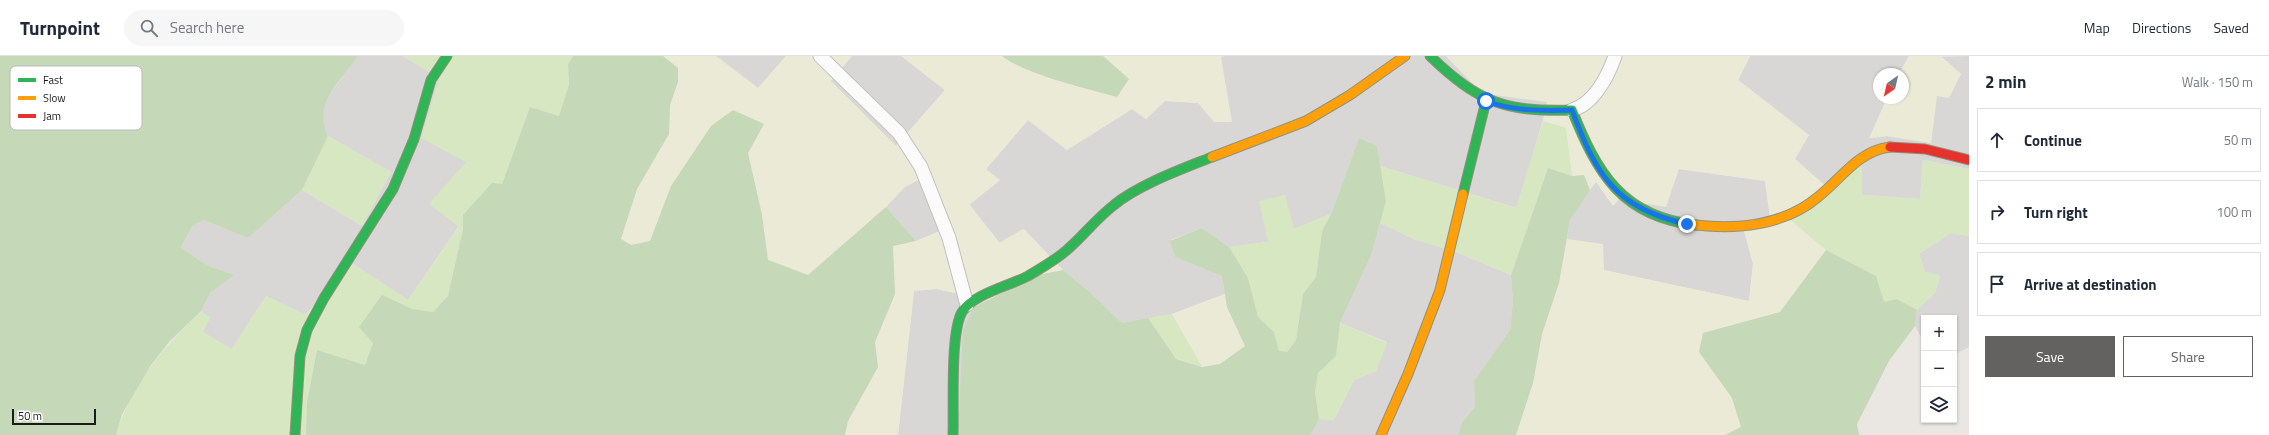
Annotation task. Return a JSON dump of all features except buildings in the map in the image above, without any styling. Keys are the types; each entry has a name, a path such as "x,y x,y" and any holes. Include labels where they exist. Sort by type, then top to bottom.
{"street":[{"path":"295,435 300,356 307,330 324,298 393,189 414,139 431,80 447,56"},
{"path":"820,56 899,133 921,167 949,238 967,305"},
{"path":"953,435 955,341 958,323 962,312 967,305 979,297 1013,284 1038,270 1067,250 1113,205 1128,194 1196,163 1306,121 1350,95 1405,56"},
{"path":"1430,56 1457,81 1486,101 1499,106 1572,110 1588,102 1607,74 1615,56"},
{"path":"1381,435 1408,374 1440,290 1486,101"},
{"path":"1572,110 1591,157 1613,187 1626,200 1643,211 1663,219 1687,224 1739,228 1760,224 1785,215 1809,203 1824,192 1860,159 1880,148 1900,147 1936,152 1969,160"}],"shaded area":[{"path":"358,56 403,56 439,78 466,162 459,226 408,300 353,264 305,315 266,296 232,349 202,332 210,318 201,311 211,292 233,275 206,265 181,247 193,225 204,220 248,238 302,190 362,226 391,172 328,136 322,123 324,101"},
{"path":"716,56 786,56 758,88"},
{"path":"852,56 901,56 945,90 896,146 830,81"},
{"path":"1446,56 1476,87 1548,102 1517,208 1380,166 1377,146 1359,138 1331,214 1294,229 1284,195 1268,242 1229,247 1202,228 1171,240 1175,257 1222,276 1225,294 1172,314 1122,323 1092,294 1063,270 1024,229 1000,243 969,204 999,181 986,169 1028,120 1067,150 1132,109 1146,119 1165,101 1199,103 1214,122 1220,57"},
{"path":"1750,56 1909,56 1902,68 1873,68 1873,104 1884,104 1870,138 1887,136 1931,143 1940,57 1969,56 1969,169 1923,160 1920,199 1862,195 1862,162 1829,189 1795,159 1809,135 1738,80"},
{"path":"1679,169 1765,181 1771,225 1744,231 1753,264 1749,301 1603,270 1567,239 1570,220 1595,182 1625,193"},
{"path":"930,174 940,231 916,241 886,207 905,187"},
{"path":"1380,223 1414,239 1456,252 1511,275 1513,301 1510,330 1474,381 1475,407 1462,422 1458,435 1311,435 1319,419 1334,420 1354,380 1376,371 1387,342 1340,323 1372,253"},
{"path":"1951,233 1969,236 1969,347 1957,353 1957,315 1921,315 1921,337 1915,326 1917,310 1935,293 1940,276 1925,272 1919,254"},
{"path":"936,289 956,293 974,307 958,435 898,435 914,291"}],"green space":[{"path":"0,56 358,56 330,93 323,113 324,124 328,136 302,190 248,238 204,220 193,225 181,247 206,265 234,275 211,292 201,311 170,341 151,365 122,414 116,435 0,435"},
{"path":"403,56 573,56 568,64 569,85 559,116 530,107 502,184 463,215 463,229 448,296 433,312 412,309 382,296 373,343 365,365 317,350 307,402 306,435 116,435 130,400 150,368 174,339 201,311 210,318 203,332 232,349 266,296 306,315 353,264 408,300 459,227 429,204 466,162 421,138 439,78"},
{"path":"573,56 663,56 678,68 678,82 670,105 669,134 637,189 621,239 631,245 650,241 671,186 711,126 733,110 764,124 748,153 762,215 768,260 808,275 886,207 916,241 893,246 895,294 875,342 878,367 848,421 845,435 306,435 307,402 317,350 365,365 373,343 359,327 382,295 412,309 433,312 448,296 463,229 463,215 492,183 502,184 530,107 559,116 569,85 568,64"},
{"path":"663,56 716,56 758,88 786,56 852,56 831,81 896,146 945,90 901,56 1002,56 1011,63 1072,85 1109,61 1103,56 1224,56 1221,57 1232,122 1214,122 1198,103 1165,101 1146,119 1132,109 1067,150 1028,120 986,169 1000,180 969,205 999,243 1023,229 1063,270 1038,275 974,307 956,293 936,289 914,291 898,435 845,435 848,421 878,367 876,340 895,294 893,246 916,241 940,231 930,174 904,187 886,207 808,275 768,260 762,215 748,153 764,124 711,126 671,186 650,241 631,245 621,239 637,189 669,134 670,105 678,82 678,68"},
{"path":"1002,56 1103,56 1129,79 1117,97 1041,75 1013,63"},
{"path":"1446,56 1750,56 1738,80 1809,135 1795,159 1829,189 1787,217 1826,250 1780,312 1703,333 1699,352 1732,398 1741,427 1725,435 1516,435 1533,383 1542,334 1559,283 1567,239 1603,244 1604,270 1749,301 1753,264 1744,231 1771,225 1765,181 1679,169 1666,207 1635,202 1625,193 1613,206 1596,182 1590,190 1584,175 1572,176 1566,128 1543,121 1547,102 1486,94 1476,87"},
{"path":"1909,56 1941,56 1961,74 1949,98 1937,96 1931,143 1887,136 1869,138 1884,104 1909,104 1909,68 1902,68"},
{"path":"1543,121 1566,128 1572,176 1548,168 1511,275 1456,252 1414,239 1380,223 1386,201 1380,166 1516,208"},
{"path":"328,136 391,172 362,226 302,190"},
{"path":"1359,138 1377,146 1386,201 1372,253 1340,323 1336,356 1318,373 1315,392 1319,419 1311,435 958,435 963,330 974,307 1038,275 1063,270 1092,294 1122,323 1148,318 1176,359 1202,367 1220,364 1245,346 1227,307 1222,276 1175,257 1170,241 1202,228 1229,247 1248,278 1258,317 1274,332 1279,351 1287,352 1296,340 1303,294 1316,277 1322,231 1331,214"},
{"path":"1923,160 1969,169 1969,236 1951,233 1919,254 1925,272 1940,275 1935,293 1917,310 1897,299 1884,302 1876,276 1826,250 1787,217 1862,161 1862,195 1920,199"},
{"path":"1548,168 1572,176 1584,175 1590,190 1570,220 1559,283 1542,334 1533,383 1516,435 1458,435 1462,422 1475,407 1474,381 1510,330 1513,301 1511,275"},
{"path":"1285,195 1294,229 1331,214 1322,231 1316,277 1303,294 1296,340 1287,352 1279,352 1274,332 1258,317 1248,278 1229,247 1268,242 1259,201"},
{"path":"1826,250 1876,276 1884,302 1897,299 1917,310 1915,326 1889,361 1857,424 1859,435 1725,435 1741,427 1732,398 1699,352 1703,333 1780,312"},
{"path":"1225,294 1227,307 1245,346 1220,364 1202,367 1172,314"},
{"path":"1172,314 1202,367 1175,358 1148,318"},
{"path":"1340,323 1387,343 1376,371 1354,380 1334,420 1319,419 1315,392 1318,373 1336,356"}],"traffic: fast":[{"path":"295,435 300,356 307,330 324,298 393,189 414,139 431,80 447,56"},
{"path":"1430,56 1463,85 1494,101 1528,109 1572,110 1581,133 1603,172 1616,188 1631,202 1649,213 1670,220 1696,225"},
{"path":"1463,194 1486,101"},
{"path":"953,435 954,353 958,322 962,312 967,306 983,295 1028,276 1053,260 1074,244 1108,210 1135,191 1161,178 1212,157"}],"traffic: slow":[{"path":"1212,157 1306,121 1350,95 1405,56"},
{"path":"1696,225 1728,227 1744,226 1791,214 1827,190 1859,160 1869,154 1890,147"},
{"path":"1381,435 1408,374 1440,290 1463,194"}],"traffic: jam":[{"path":"1890,147 1925,149 1969,160"}],"route":[{"path":"1486,101 1499,106 1572,110 1584,143 1591,157 1613,187 1626,200 1643,211 1663,219 1687,224"}]}
